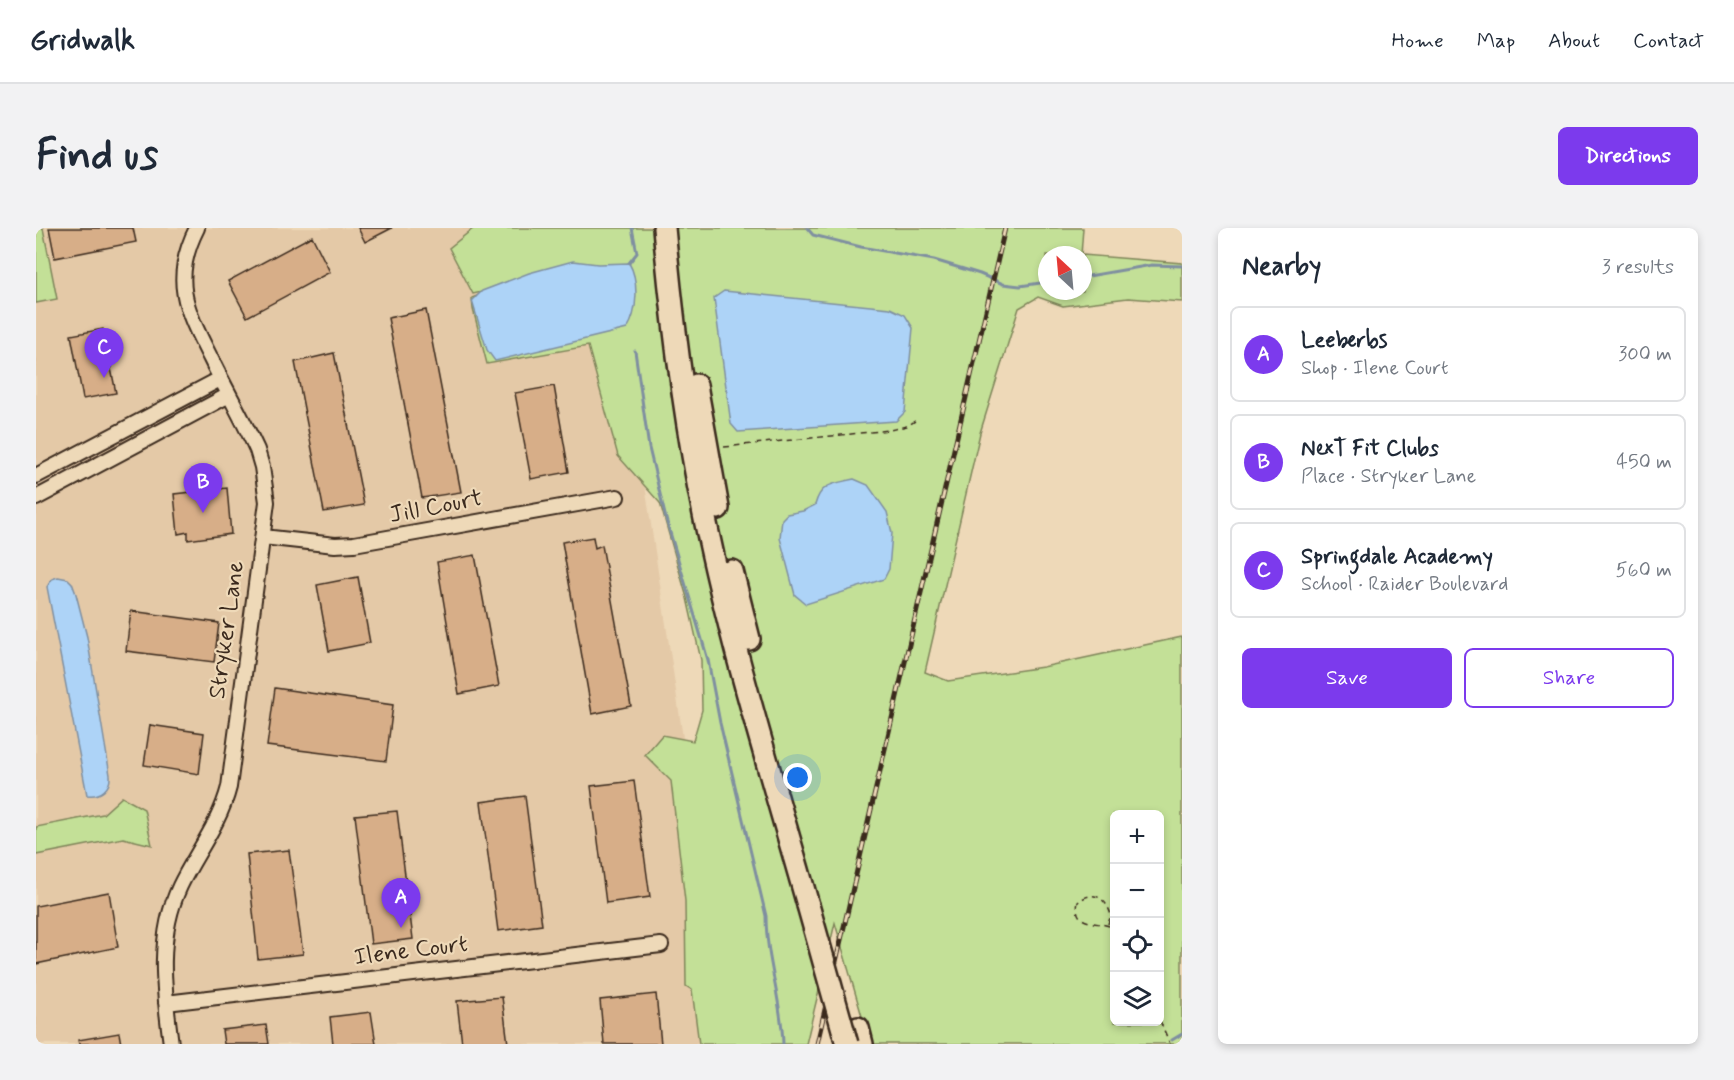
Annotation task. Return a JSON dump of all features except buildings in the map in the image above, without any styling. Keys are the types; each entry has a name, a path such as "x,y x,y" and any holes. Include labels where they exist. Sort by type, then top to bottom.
{"highway":[{"path":"664,228 672,322 686,418 706,522 741,668 856,1039"},
{"path":"678,228 692,364 717,508 813,898"}],"street":[{"name":"Stryker Lane","path":"171,1044 163,963 167,924 180,886 218,818 229,787 267,502 262,467 247,429 190,318 184,293 184,264 197,228"},
{"path":"36,476 220,378"},
{"path":"36,498 229,395"},
{"name":"Jill Court","path":"263,537 335,545 354,544 617,497"},
{"name":"Ilene Court","path":"166,1003 661,945"}],"path":[{"path":"726,447 890,430 907,426 915,421"},
{"path":"1089,895 1096,895 1105,901 1111,915 1108,924 1092,924 1084,921 1078,912 1078,902 1089,895"},
{"path":"1162,1026 1170,1044"}],"shaded area":[{"path":"36,228 545,228 624,345 729,1044 36,1044"}],"green space":[{"path":"36,228 43,228 57,299 36,303"},
{"path":"474,228 1083,228 1082,246 1038,246 1038,297 1019,308 980,433 925,672 948,681 1043,667 1182,637 1182,1044 870,1044 835,923 806,1044 699,1044 692,990 686,986 685,901 671,781 645,755 662,735 693,741 702,710 701,660 687,598 660,503 618,456 588,346 487,364 472,298 495,289 473,294 449,248"},
{"path":"1092,256 1182,263 1182,302 1128,298 1063,306 1046,300 1092,300"},
{"path":"122,797 144,809 152,845 123,838 36,855 36,827 103,814"}],"water":[{"path":"573,261 598,264 629,263 636,287 636,296 631,322 627,329 495,361 487,350 472,301 482,291 529,273"},
{"path":"724,291 890,308 905,315 913,328 905,412 896,421 738,432 731,424 714,298"},
{"path":"854,479 868,485 887,512 892,533 889,569 884,579 806,604 795,595 780,538 782,519 787,514 803,511 815,505 824,488"},
{"path":"58,577 68,579 72,583 87,637 110,775 107,788 97,795 87,795 47,587 52,579"}],"waterway":[{"path":"629,263 637,253 632,228"},
{"path":"807,228 813,235 861,247 934,260 980,274 1003,284 1020,286 1038,283"},
{"path":"1092,275 1152,265 1182,266"},
{"path":"635,351 649,448 666,519 708,660 720,723 766,916 783,1044"},
{"path":"1172,1040 1182,1034"}],"railway":[{"path":"817,1044 1005,228"}],"place":[{"name":"Springdale Academy","path":"104,378"},
{"name":"NexT Fit Clubs","path":"203,513"},
{"name":"Leeberbs","path":"401,928"}]}
